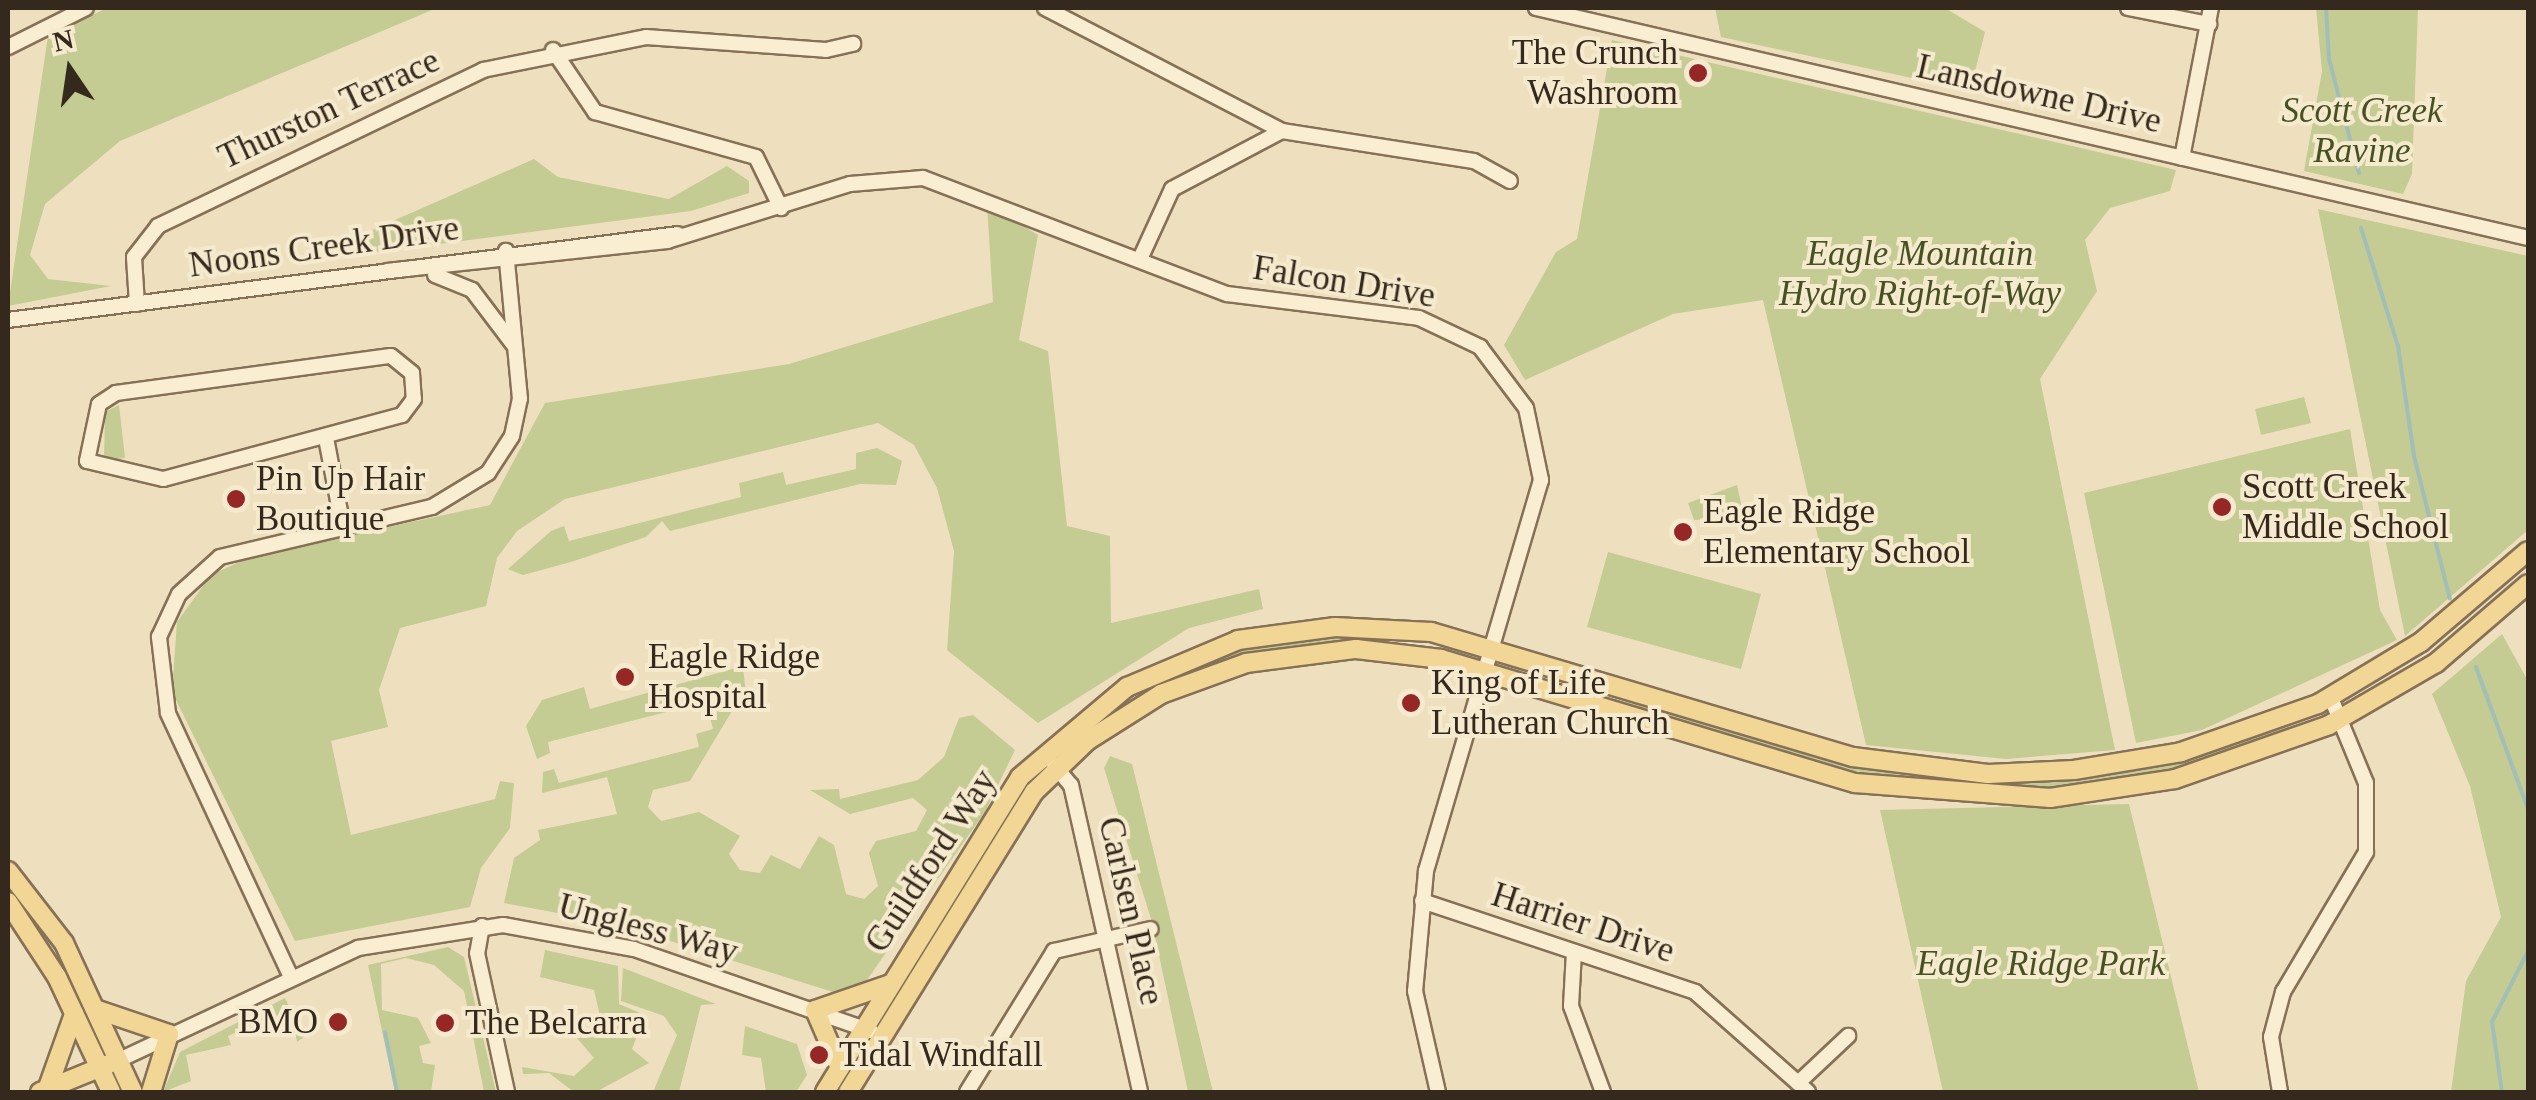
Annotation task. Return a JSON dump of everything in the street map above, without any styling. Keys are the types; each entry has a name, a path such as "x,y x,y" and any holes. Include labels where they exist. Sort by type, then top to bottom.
{"main road":[{"name":"Guildford Way","path":"848,1092 890,984 997,806 1042,755 1127,687 1238,640 1388,627 1494,648 1838,753 1988,774 2168,755 2331,698 2421,642 2528,551"},
{"name":"Guildford Way","path":"825,1092 840,1068 873,1032 1010,822 1057,768 1161,694 1246,664 1356,649 1486,671 1855,783 1976,798 2175,780 2342,718 2436,663 2528,584"},
{"path":"8,871 64,943 134,1092"},
{"path":"8,902 74,1014 111,1092"},
{"path":"840,1068 815,1010 890,984"},
{"path":"95,1009 169,1034 152,1092"},
{"path":"48,1092 74,1014"},
{"path":"48,1092 119,1060"}],"street":[{"path":"8,47 82,8"},
{"path":"1045,8 1282,131 1474,162 1510,181"},
{"name":"Lansdowne Drive","path":"1536,8 2528,238"},
{"path":"2128,8 2208,24"},
{"path":"2182,158 2211,8"},
{"path":"781,208 756,157 595,112 553,50 646,37 826,50 853,44"},
{"name":"Thurston Terrace","path":"137,304 136,250 180,213 445,86 553,50"},
{"path":"1140,258 1172,189 1282,131"},
{"name":"Falcon Drive","path":"387,271 414,274 678,234 781,208 850,184 923,178 1252,301 1442,324 1495,360 1536,430 1541,480 1422,902 1415,991 1438,1092"},
{"name":"Noons Creek Drive","path":"8,320 507,258 518,417 488,473 432,508 220,557 179,594 159,637 168,713 290,974"},
{"path":"414,274 472,290 516,349"},
{"path":"391,356 403,363 414,399 402,415 326,438 232,454 163,479 96,469 86,444 99,404 116,393 323,359 391,356"},
{"path":"326,438 343,527"},
{"path":"2280,1092 2271,1037 2283,992 2366,852 2366,783 2331,698"},
{"name":"Carlsen Place","path":"1042,755 1072,785 1140,1092"},
{"name":"Harrier Drive","path":"1422,902 1694,992 1803,1088"},
{"path":"482,926 477,953 508,1092"},
{"name":"Ungless Way","path":"119,1060 290,974 408,934 482,926 566,930 873,1032"},
{"path":"967,1092 1032,974 1054,951 1103,937 1151,930"},
{"path":"1574,952 1571,1006 1603,1092"},
{"path":"1803,1088 1848,1036"}],"green space":[{"path":"107,8 437,8 120,141 45,204 30,255 48,279 111,286 8,306 48,36"},
{"path":"1715,8 1945,8 1985,32 1973,79 1952,79 1954,87 1721,37"},
{"name":"Scott Creek Ravine","path":"2316,8 2418,8 2412,174 2403,194 2304,171 2322,71"},
{"name":"Eagle Mountain Hydro Right-of-Way","path":"1612,40 2176,170 2170,191 2110,208 2085,240 2097,291 2040,379 2115,750 2006,759 1866,745 1763,300 1673,314 1525,380 1504,345 1556,252 1577,239"},
{"path":"534,159 558,177 669,199 727,166 749,181 749,193 691,211 340,257 339,248 363,234"},
{"path":"987,204 1038,235 1019,340 1048,351 1067,526 1110,536 1111,623 1259,589 1263,609 1189,628 1038,723 947,650 954,551 937,488 914,445 878,423 565,499 517,531 497,558 486,606 400,628 379,690 388,727 331,741 351,835 495,799 500,781 514,783 510,828 481,868 470,907 295,941 172,692 177,622 211,575 250,557 490,505 545,403 789,364 993,302"},
{"path":"2318,209 2528,256 2528,530 2405,636"},
{"path":"2304,397 2311,423 2261,435 2255,409"},
{"path":"119,405 125,458 104,461 105,412"},
{"path":"2350,429 2380,610 2397,640 2202,730 2136,743 2084,493"},
{"path":"877,448 902,461 896,485 860,484 670,531 662,521 646,537 571,562 523,575 508,569 551,531 564,526 569,541 741,497 739,483 783,472 786,485 856,469 856,453"},
{"path":"1737,485 1744,517 1694,520 1688,503"},
{"path":"1608,552 1761,594 1741,669 1587,627"},
{"path":"1323,633 1399,635 1261,654 1142,694 1236,648"},
{"path":"2502,634 2528,681 2528,1092 2451,1092 2466,981 2501,917 2470,786 2432,694"},
{"path":"743,666 747,706 738,701 690,781 653,790 648,807 661,821 699,812 740,836 729,854 740,870 760,873 771,855 800,869 819,836 834,845 846,894 864,899 878,886 869,853 876,841 916,831 927,810 913,798 850,814 810,790 839,789 840,799 918,780 944,757 959,718 973,715 1015,750 985,812 864,984 833,992 616,924 504,903 514,858 540,840 538,830 617,814 607,777 542,793 543,772 554,769 559,783 699,747 696,734 713,729 706,702 548,742 550,753 537,759 526,726 542,700 584,687 590,709"},
{"path":"1562,685 1868,766 1987,780 1987,790 1826,767"},
{"path":"2319,718 2190,768 2018,791 2018,780 2161,764"},
{"path":"1110,756 1132,764 1213,1092 1188,1092 1152,922 1104,768"},
{"name":"Eagle Ridge Park","path":"2129,804 2199,1092 1943,1092 1880,810"},
{"path":"448,947 464,957 496,1092 484,1092 464,991 434,965 406,958 381,964 382,1010 418,1018 431,1043 419,1046 423,1063 435,1065 431,1092 395,1092 368,965"},
{"path":"545,950 618,966 619,1004 645,1015 632,1049 649,1063 596,1092 574,1092 549,1073 523,1074 522,1067 574,1076 594,1058 570,1030 603,1029 594,990 540,977"},
{"path":"623,968 716,1004 701,1005 679,1092 653,1092 677,1035 664,1016 621,1001"},
{"path":"285,998 304,1037 297,1042 294,1025 282,1027 276,1015 228,1036 231,1045 186,1055 191,1081 163,1092 180,1052"},
{"path":"745,1026 797,1044 807,1075 796,1092 766,1092 761,1058 742,1055"}],"waterway":[{"path":"2326,8 2329,59 2359,173"},
{"path":"2361,228 2398,346 2414,456 2450,599"},
{"path":"2476,667 2528,809"},
{"path":"2502,1092 2492,1022 2528,951"},
{"path":"385,1032 397,1092"}],"place":[{"name":"The Crunch Washroom","path":"1698,73"},
{"name":"Pin Up Hair Boutique","path":"236,499"},
{"name":"Scott Creek Middle School","path":"2222,507"},
{"name":"Eagle Ridge Elementary School","path":"1683,532"},
{"name":"Eagle Ridge Hospital","path":"625,677"},
{"name":"King of Life Lutheran Church","path":"1411,703"},
{"name":"BMO","path":"338,1022"},
{"name":"The Belcarra","path":"445,1023"},
{"name":"Tidal Windfall","path":"819,1055"}]}
